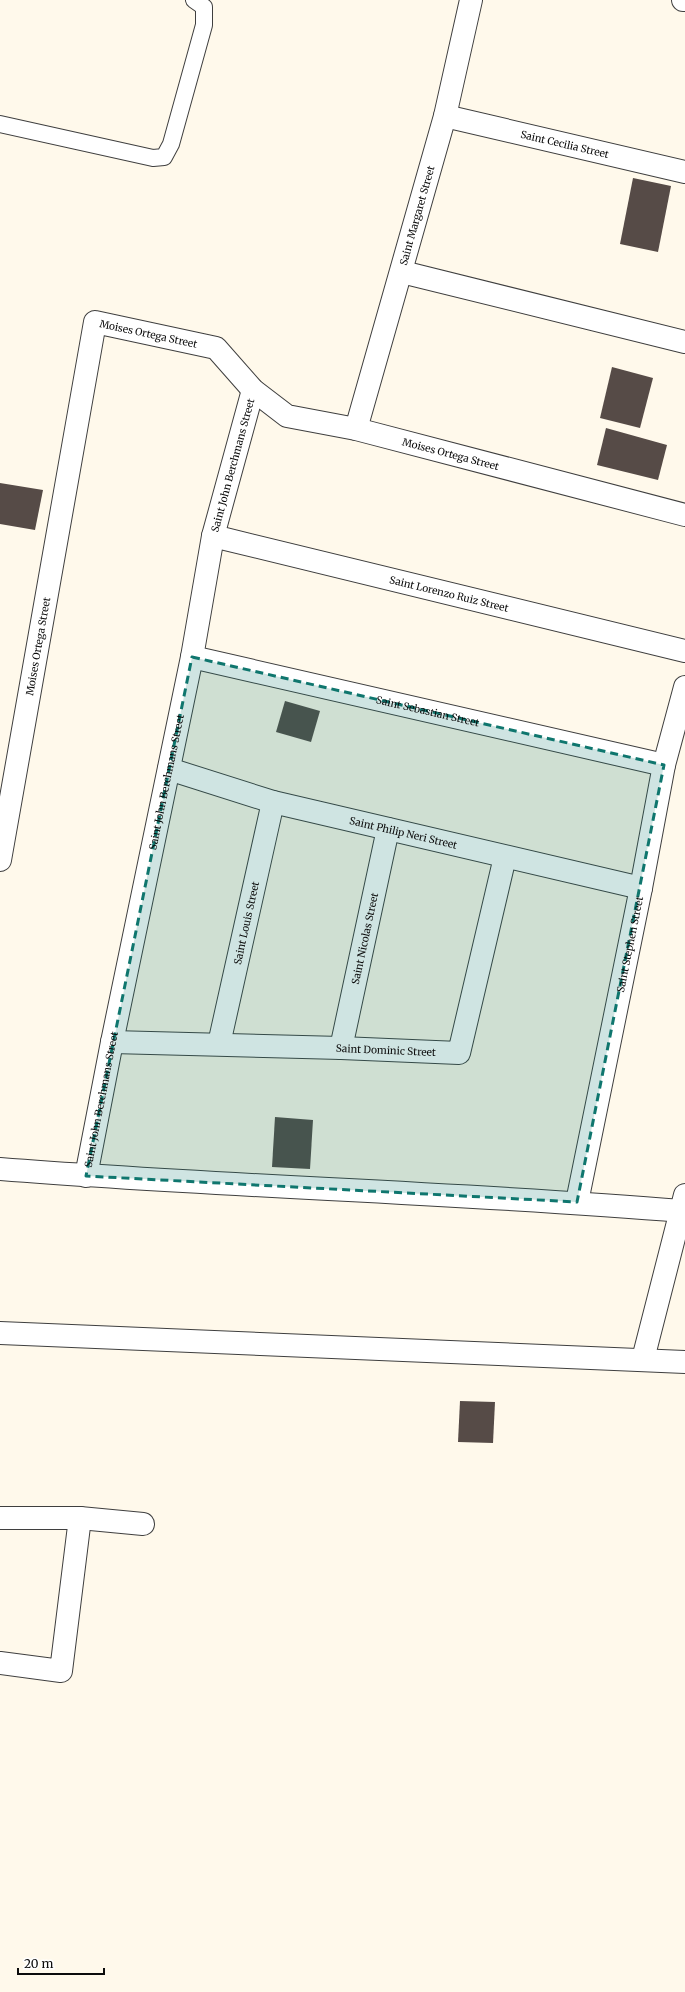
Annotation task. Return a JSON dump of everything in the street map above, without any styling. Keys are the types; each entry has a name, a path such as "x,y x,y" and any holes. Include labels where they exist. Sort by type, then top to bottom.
{"street":[{"name":"Saint Margaret Street","path":"356,429 402,272 445,116 471,0"},
{"name":"Saint Cecilia Street","path":"445,116 685,172"},
{"path":"402,272 684,335"},
{"name":"Moises Ortega Street","path":"0,860 95,322 216,348 253,390 288,416 356,429 685,515"},
{"name":"Saint John Berchmans Street","path":"86,1176 112,1042 192,657 213,536 253,390"},
{"name":"Saint Lorenzo Ruiz Street","path":"213,536 685,651"},
{"name":"Saint Sebastian Street","path":"192,657 664,765"},
{"name":"Saint Stephen Street","path":"578,1202 664,765 685,687"},
{"name":"Saint Philip Neri Street","path":"169,769 273,802 641,888"},
{"name":"Saint Louis Street","path":"219,1044 273,802"},
{"name":"Saint Nicolas Street","path":"341,1048 388,829"},
{"name":"Saint Dominic Street","path":"112,1042 219,1044 459,1053 505,857"},
{"path":"0,1169 86,1176 578,1202 683,1203 643,1359"},
{"path":"0,1333 643,1359 685,1362"},
{"path":"0,1518 80,1518 143,1524"},
{"path":"0,1663 61,1671 80,1518"}],"lane":[{"path":"0,124 153,158 164,157 171,144 204,25 204,7 194,0"}],"highlighted area":[{"path":"192,657 664,765 577,1202 86,1176"}],"building":[{"path":"633,178 671,186 658,252 620,244"},
{"path":"612,367 653,378 640,428 600,418"},
{"path":"606,428 667,445 658,480 597,465"},
{"path":"0,483 43,490 35,530 0,524"},
{"path":"285,701 320,711 311,742 276,732"},
{"path":"275,1117 313,1120 310,1169 272,1167"},
{"path":"460,1401 495,1402 493,1443 458,1442"}]}
